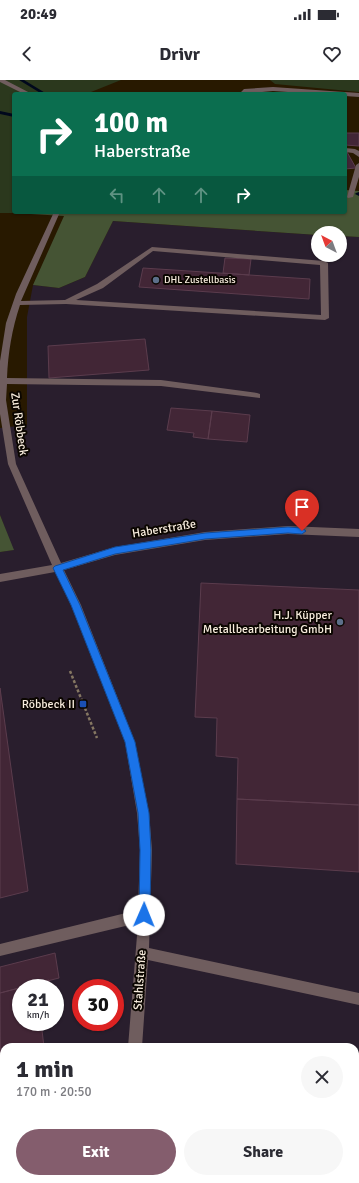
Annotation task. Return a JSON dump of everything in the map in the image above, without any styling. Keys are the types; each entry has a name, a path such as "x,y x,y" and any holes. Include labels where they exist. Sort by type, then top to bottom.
{"street":[{"path":"1,80 25,92"},
{"path":"243,92 273,89 314,92"},
{"path":"347,94 359,95"},
{"path":"347,150 355,151 359,155"},
{"path":"350,197 359,165"},
{"name":"Zur Röbbeck","path":"56,214 17,303 10,323 2,376 2,400 12,464 58,568"},
{"path":"17,303 66,302 325,318 324,263 152,249 100,286 66,302"},
{"path":"2,376 161,383 257,396"},
{"name":"Haberstraße","path":"0,578 58,568 115,550 205,536 288,530 359,533"},
{"name":"Stahlstraße","path":"58,568 76,605 130,742 144,813 146,850 144,915 135,1043"},
{"path":"0,950 144,915"},
{"path":"142,953 359,999"}],"path":[{"path":"70,671 97,738"}],"shaded area":[{"path":"113,221 311,235 311,262 347,262 347,236 359,237 359,1043 0,1043 0,552 13,550 0,515 0,428 27,425 27,317 33,285 59,288 85,277"}],"green space":[{"path":"0,80 121,80 91,92 12,92 12,213 0,213"},
{"path":"270,80 359,80 359,92 275,84"},
{"path":"347,190 359,191 359,237 347,236 347,226 311,226 311,235 113,221 85,277 59,288 33,285 64,216 31,214 347,214"},
{"path":"0,515 14,550 0,552"}],"building":[{"path":"347,133 359,133 359,146 347,145"},
{"path":"347,152 356,168 347,169"},
{"path":"225,258 251,259 249,275 223,273"},
{"path":"143,268 310,279 309,299 139,287"},
{"path":"145,339 149,370 49,378 48,346"},
{"path":"171,408 212,411 208,439 193,437 194,433 167,430"},
{"path":"212,411 250,415 247,442 208,439"},
{"path":"201,583 359,590 359,805 237,799 238,758 216,756 217,718 195,717"},
{"path":"0,688 28,891 0,898"},
{"path":"237,799 359,805 359,872 236,864"},
{"path":"55,953 59,978 12,979 12,990 0,993 0,967"},
{"path":"12,990 12,1031 42,1031 44,1043 0,1043 0,993"}],"waterway":[{"path":"21,80 42,92"},
{"path":"0,112 12,115"}],"place":[{"name":"DHL Zustellbasis","path":"156,280"},
{"name":"H.J. Küpper Metallbearbeitung GmbH","path":"340,622"},
{"name":"Röbbeck II","path":"83,704"}],"route":[{"path":"144,915 146,850 144,813 130,742 76,605 58,568 115,550 205,536 288,530 302,531"}]}
